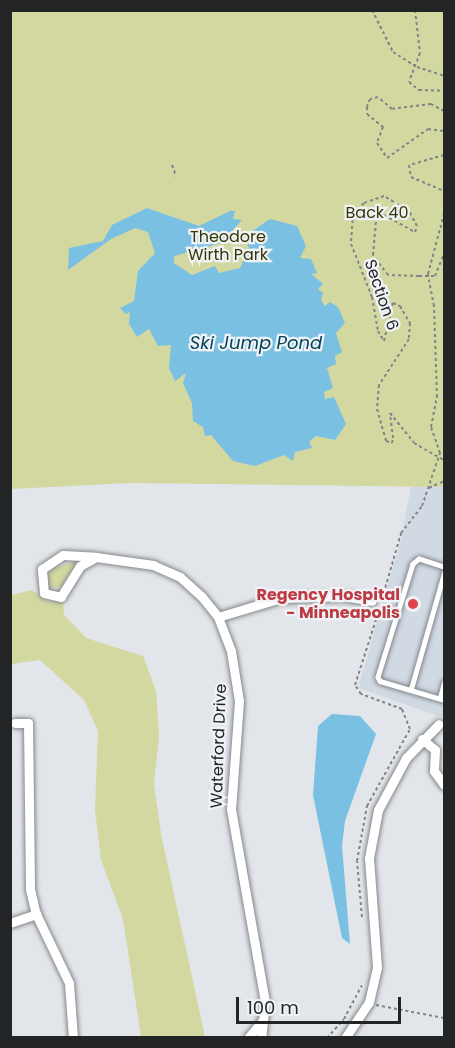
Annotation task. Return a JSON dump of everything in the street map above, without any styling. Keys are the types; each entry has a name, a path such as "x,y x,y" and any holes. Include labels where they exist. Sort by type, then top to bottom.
{"street":[{"name":"Waterford Drive","path":"96,556 81,566 61,597 44,593 40,576 55,558 96,556 167,570 193,586 218,617 239,689 232,820 265,1018 261,1038"},
{"path":"218,617 281,598 344,596 372,601"},
{"path":"345,1038 369,1002 378,958 369,877 371,834 390,783 422,739 442,721"},
{"path":"15,723 28,723 28,877 36,914 66,974 73,1038"},
{"path":"422,739 435,750"},
{"path":"435,750 444,745"},
{"path":"435,750 434,771 444,784"},
{"path":"10,923 36,914"},
{"path":"248,1038 265,1018"}],"lane":[{"path":"444,567 419,559 413,564 378,677 442,699 444,683"},
{"path":"411,689 444,573"}],"path":[{"path":"372,10 393,52 417,67 444,76"},
{"path":"415,10 417,67 409,77 413,88 444,91"},
{"path":"444,111 431,104 392,109 378,97 370,99 367,107 368,114 383,127 377,143 387,158 428,129 444,131"},
{"path":"444,155 409,165 411,177 444,191"},
{"path":"172,165 176,176"},
{"name":"Section 6","path":"438,460 414,443 390,413 393,438 392,443 386,441 377,410 379,386 409,339 410,323 400,306 393,303 384,341 378,331 372,297 351,244 353,214 364,203 384,196 409,211 417,226 415,232 384,215 376,218 373,255 388,275 435,276 444,254"},
{"path":"383,596 401,533 429,488 438,460 431,427 437,397 434,306 428,274 444,214"},
{"path":"438,460 444,460"},
{"path":"429,488 444,481"},
{"path":"358,996 385,1010 444,1018"}],"shaded area":[{"name":"Regency Hospital - Minneapolis","path":"411,487 444,487 444,718 358,688 400,543"}],"green space":[{"name":"Theodore Wirth Park","path":"10,11 444,11 444,487 129,483 11,489"},
{"path":"77,561 61,587 49,588 46,578 54,568"},
{"path":"32,590 47,601 63,601 64,615 86,638 143,656 156,691 159,736 154,784 161,834 205,1037 141,1037 123,919 101,860 95,810 98,731 84,700 40,660 11,664 11,595"}],"water":[{"name":"Ski Jump Pond","path":"147,208 199,226 230,211 235,211 233,219 242,220 221,243 174,256 174,263 192,275 215,266 219,273 240,268 249,249 245,236 270,219 297,226 306,246 300,258 311,259 317,273 311,274 323,284 318,289 323,293 321,300 325,306 330,302 338,307 345,323 336,333 342,352 335,356 336,364 327,368 333,388 324,392 325,399 334,397 346,424 335,440 316,436 309,442 312,448 295,452 293,461 284,455 255,466 233,461 211,435 205,436 203,427 193,421 192,403 183,383 186,373 175,381 169,368 171,345 158,346 149,329 137,337 129,324 130,312 126,314 120,308 134,301 138,271 155,253 148,232 135,228 111,239 68,270 69,248 103,241 112,225"},
{"path":"332,714 360,716 376,734 345,821 342,846 350,944 342,938 313,795 318,726"}],"place":[{"name":"Regency Hospital - Minneapolis","path":"413,604"}],"park label":[{"name":"Back 40","path":"377,213"}]}
